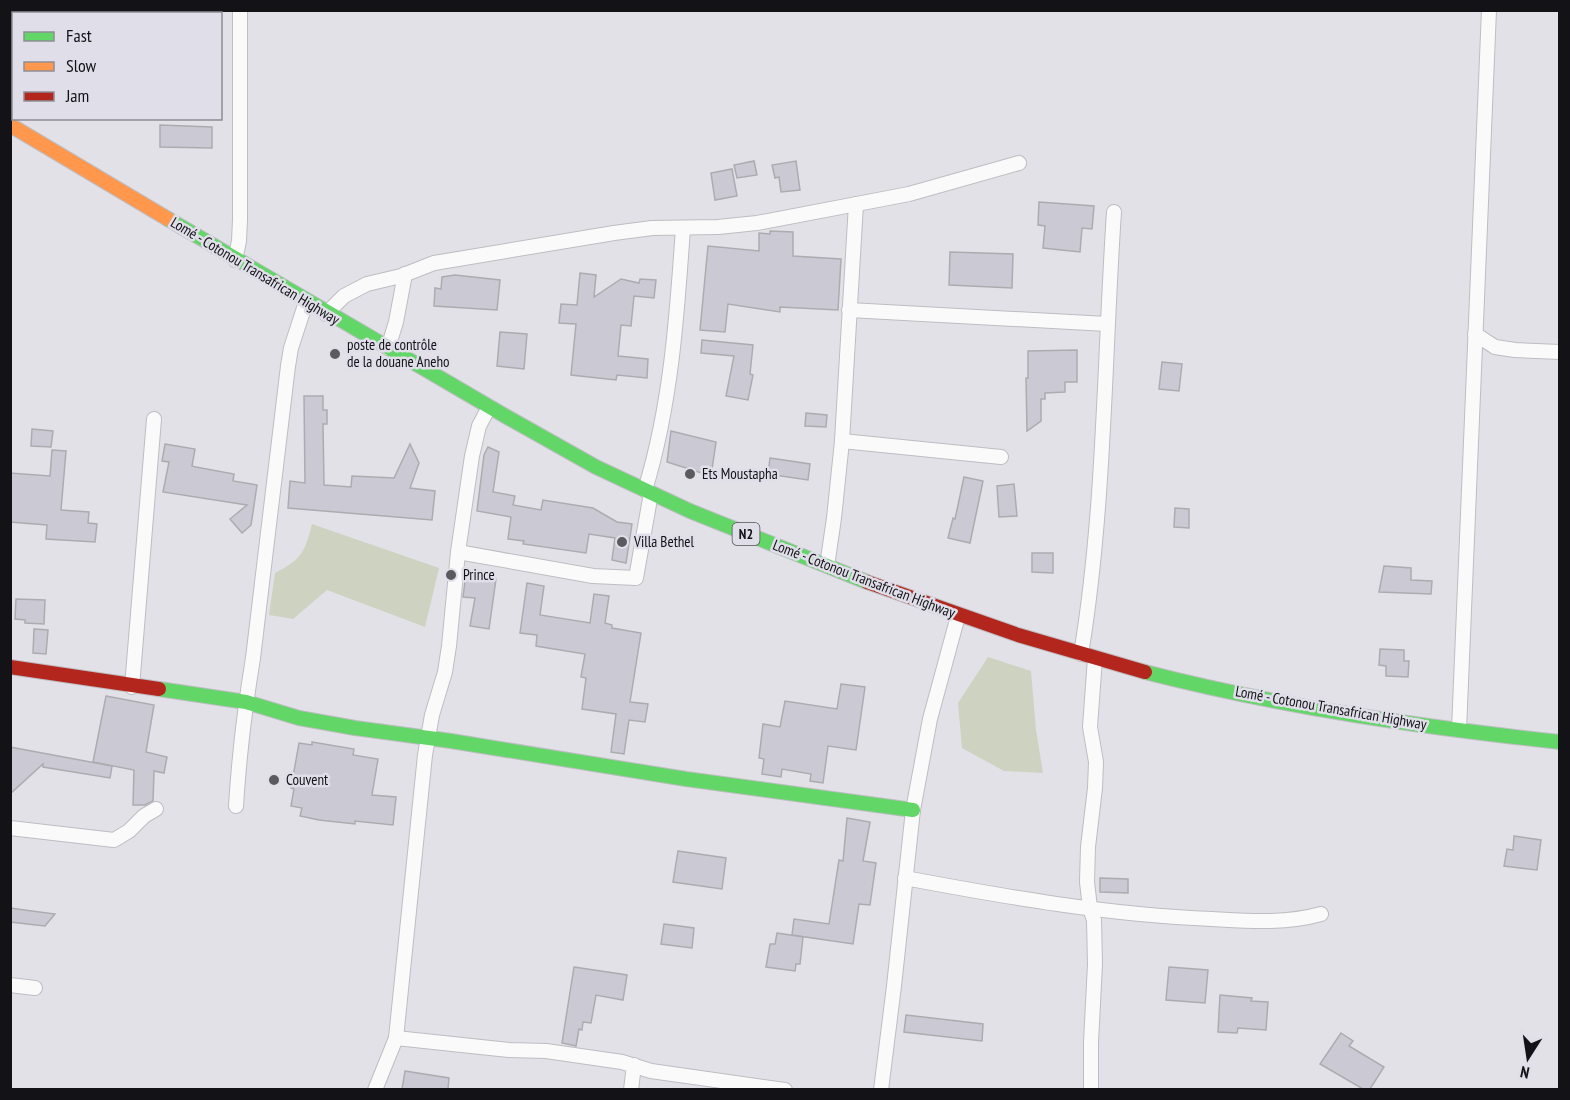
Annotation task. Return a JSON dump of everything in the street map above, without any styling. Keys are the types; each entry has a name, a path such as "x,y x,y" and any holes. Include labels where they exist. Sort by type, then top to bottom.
{"main road":[{"name":"Lomé - Cotonou Transafrican Highway","path":"10,125 326,314 489,407 648,492 827,566 958,615 1081,654 1188,682 1366,716 1560,742"},
{"path":"10,667 132,687 246,702 268,710 390,734 428,738 568,763 913,810"}],"street":[{"path":"235,260 240,220 240,10"},
{"path":"1459,730 1489,10"},
{"path":"326,314 344,296 367,284 405,274 434,263 526,246 623,232 757,223 918,191 1019,163"},
{"path":"827,566 842,441 856,204"},
{"path":"1081,654 1092,579 1114,212"},
{"path":"458,552 593,576 636,578 648,492 670,379 683,228"},
{"path":"388,348 396,322 405,274"},
{"path":"236,806 246,702 254,658 290,357 297,325 306,302"},
{"path":"849,310 1107,324"},
{"path":"1475,334 1495,347 1560,352"},
{"path":"375,1089 396,1038 428,738 432,715 445,672 458,552 475,442 489,407"},
{"path":"132,687 154,420"},
{"path":"842,441 1001,457"},
{"path":"881,1089 913,810 930,719 958,615"},
{"path":"1091,1089 1095,964 1094,920 1090,908 1088,882 1088,847 1096,762 1090,727 1095,658"},
{"path":"10,828 114,840 156,809"},
{"path":"905,878 1090,908 1149,915 1297,921 1321,914"},
{"path":"10,985 34,988"},
{"path":"396,1038 509,1050 546,1051 634,1065 651,1071 785,1089"},
{"path":"631,1089 634,1065"}],"green space":[{"path":"312,524 439,568 425,627 327,590 293,619 269,615 275,573 291,564 301,554"},
{"path":"988,657 1031,671 1036,730 1043,773 1004,771 962,748 958,703"}],"building":[{"path":"160,125 212,127 212,148 160,147"},
{"path":"754,161 757,175 737,178 734,165"},
{"path":"796,161 800,190 781,192 779,177 775,178 772,165"},
{"path":"732,169 737,196 715,200 711,173"},
{"path":"1039,202 1094,206 1092,229 1082,228 1080,252 1043,248 1045,226 1038,225"},
{"path":"770,231 793,232 793,256 841,259 838,310 780,307 780,312 728,304 725,332 700,330 708,246 759,251 759,233 770,234"},
{"path":"950,252 1013,254 1012,288 949,285"},
{"path":"580,273 596,275 594,297 621,279 639,283 640,279 656,280 654,298 634,296 631,326 621,325 618,356 648,359 647,378 617,375 616,380 571,375 576,324 559,323 561,304 577,305"},
{"path":"455,275 500,280 497,310 434,306 435,288 441,289 442,277"},
{"path":"500,332 527,334 524,369 497,366"},
{"path":"702,340 753,345 750,374 753,375 748,400 726,396 734,356 701,353"},
{"path":"1077,350 1077,382 1065,382 1065,392 1045,393 1045,399 1041,399 1041,421 1027,431 1028,351"},
{"path":"1162,362 1182,364 1179,391 1159,389"},
{"path":"304,396 323,396 323,410 327,410 327,424 323,424 324,485 351,487 352,476 394,478 410,444 419,463 410,488 435,491 432,520 288,508 290,481 305,483"},
{"path":"806,413 827,415 826,427 805,426"},
{"path":"32,429 53,431 51,447 31,446"},
{"path":"671,431 716,442 711,476 667,462"},
{"path":"165,444 195,449 192,466 234,474 233,481 257,485 251,525 242,533 230,519 247,505 163,492 169,462 162,461"},
{"path":"488,447 499,452 493,492 515,496 513,505 541,510 543,500 593,508 617,522 632,524 626,563 612,560 615,538 589,534 586,553 523,544 524,541 508,539 511,517 477,511 484,455"},
{"path":"52,450 66,451 61,510 89,512 88,523 97,524 95,542 46,539 47,525 10,522 10,473 50,476"},
{"path":"770,458 810,464 808,480 768,474"},
{"path":"964,477 983,481 970,543 948,538 953,518 955,519"},
{"path":"1014,484 1017,516 999,517 997,486"},
{"path":"1175,508 1189,509 1189,528 1174,527"},
{"path":"1032,553 1053,553 1053,573 1032,572"},
{"path":"1384,566 1411,568 1411,580 1432,581 1431,594 1379,592"},
{"path":"466,574 496,579 489,629 470,626 475,598 463,597"},
{"path":"527,583 544,586 540,615 590,623 594,594 609,596 605,623 612,625 612,628 641,633 630,702 648,704 645,722 629,720 624,754 611,752 616,714 582,709 586,678 581,677 585,654 536,646 537,635 520,633"},
{"path":"16,599 45,600 44,624 25,623 25,620 15,619"},
{"path":"34,629 48,630 46,654 33,653"},
{"path":"1380,649 1404,650 1404,661 1409,661 1408,677 1386,676 1386,666 1379,665"},
{"path":"841,684 865,687 856,750 828,746 823,783 810,781 811,774 782,769 781,777 762,774 764,759 759,758 763,724 780,727 785,701 837,709"},
{"path":"106,696 154,705 146,752 167,757 164,773 154,771 153,801 145,805 133,805 134,770 93,762"},
{"path":"312,742 354,749 353,755 378,759 372,795 396,797 393,825 355,821 355,824 300,816 302,808 291,806 294,789 291,788 299,743 312,745"},
{"path":"10,747 112,766 110,778 43,767 43,764 10,794"},
{"path":"847,818 870,822 863,861 876,863 870,905 859,904 853,944 792,935 794,919 829,924 839,860 843,861"},
{"path":"1514,836 1541,840 1537,870 1504,866 1507,849 1513,850"},
{"path":"678,851 726,858 722,889 673,882"},
{"path":"1100,878 1128,879 1128,893 1100,892"},
{"path":"10,908 55,914 45,926 10,922"},
{"path":"664,924 694,928 692,948 661,944"},
{"path":"777,933 803,937 800,964 796,964 795,971 766,967 770,944 775,944"},
{"path":"574,967 627,975 623,1000 596,995 591,1023 583,1022 582,1030 579,1029 576,1046 562,1043"},
{"path":"1169,967 1208,970 1205,1003 1166,1000"},
{"path":"1220,995 1268,1002 1266,1030 1238,1028 1237,1033 1218,1032"},
{"path":"906,1015 983,1024 982,1041 904,1032"},
{"path":"1341,1033 1353,1041 1349,1046 1384,1067 1370,1089 1363,1089 1320,1064"},
{"path":"405,1071 449,1078 448,1089 402,1089"}],"traffic: fast":[{"path":"168,219 596,467 690,511 867,582"},
{"path":"1145,672 1299,706 1456,730 1560,742"},
{"path":"159,689 246,702 299,718 355,728 686,779 913,810"}],"traffic: slow":[{"path":"10,125 168,219"}],"traffic: jam":[{"path":"867,582 1018,635 1145,672"},
{"path":"10,667 159,689"}],"place":[{"name":"poste de contrôle de la douane Aneho","path":"335,354"},
{"name":"Ets Moustapha","path":"690,474"},
{"name":"Villa Bethel","path":"622,542"},
{"name":"Prince","path":"451,575"},
{"name":"Couvent","path":"274,780"}]}
